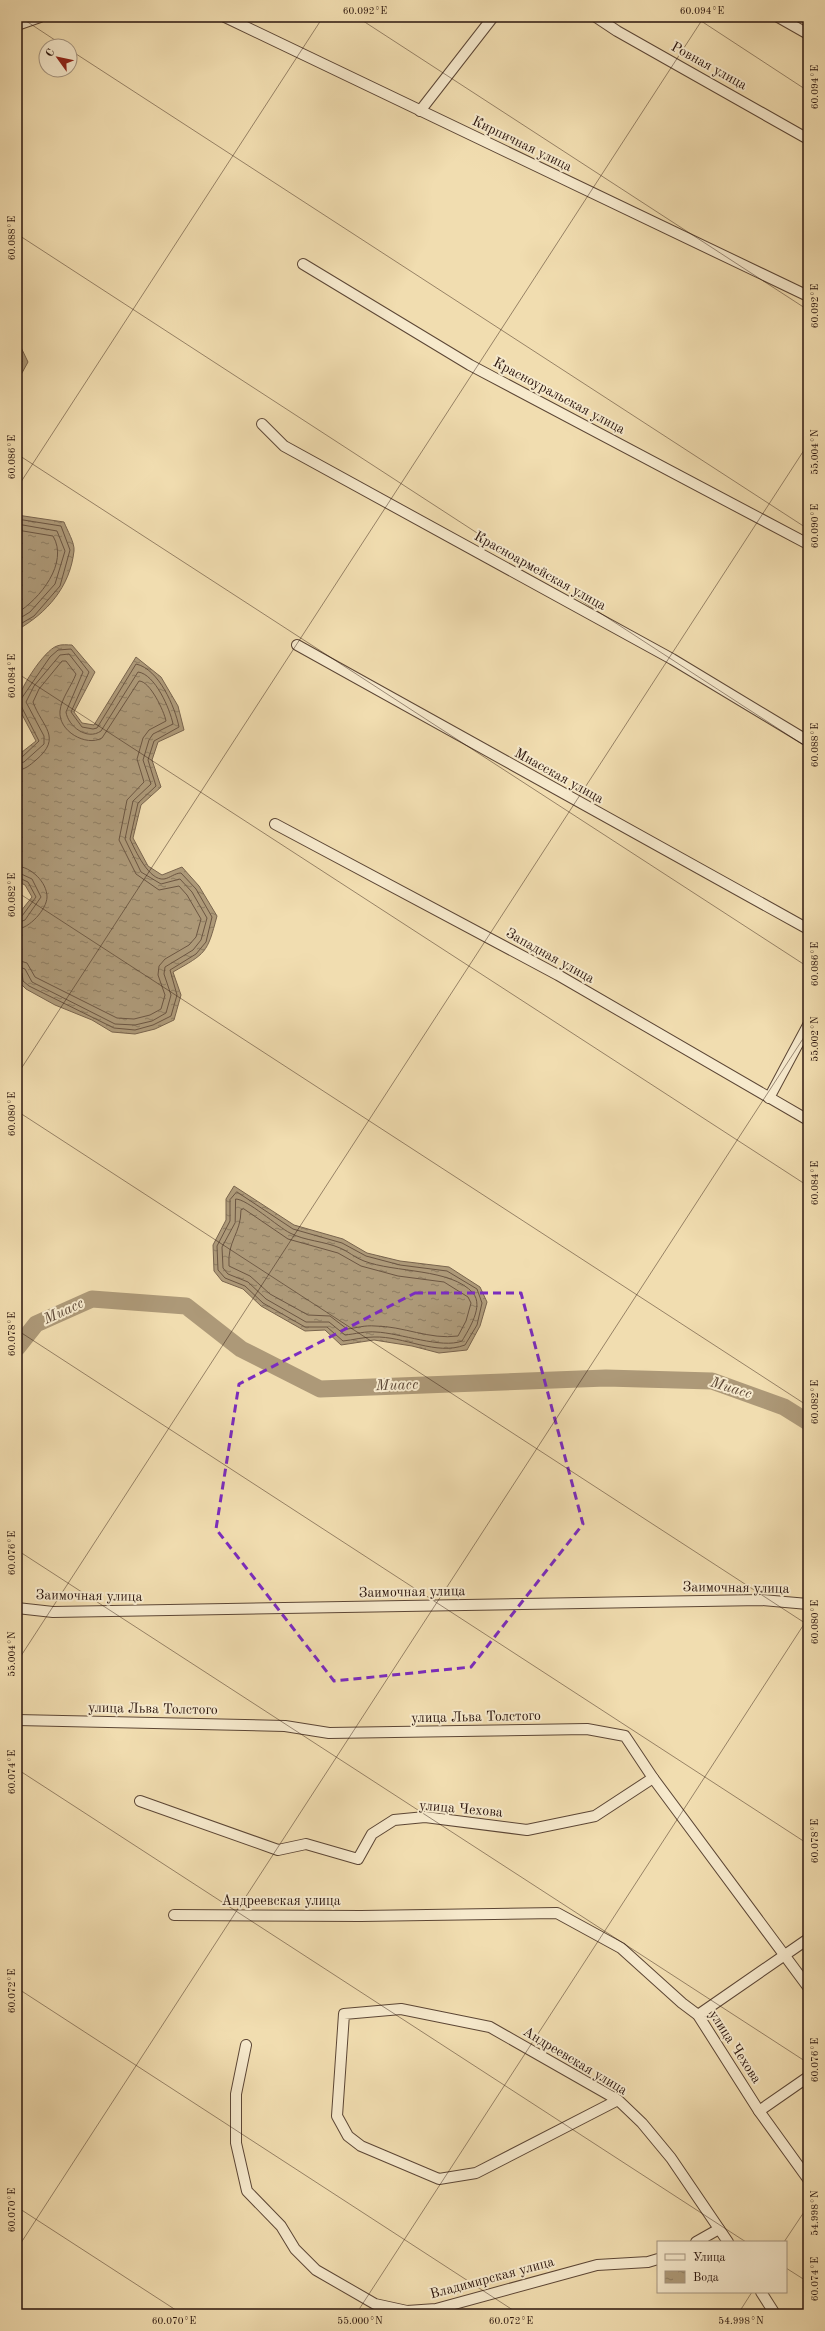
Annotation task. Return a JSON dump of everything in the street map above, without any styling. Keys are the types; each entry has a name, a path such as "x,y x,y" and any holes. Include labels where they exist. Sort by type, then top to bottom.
{"street":[{"path":"17,25 29,19 40,17"},
{"name":"Кирпичная улица","path":"225,17 808,296"},
{"path":"420,111 493,17"},
{"name":"Ровная улица","path":"596,17 617,31 808,138"},
{"path":"778,17 808,34"},
{"name":"Красноуральская улица","path":"303,264 470,365 808,544"},
{"name":"Красноармейская улица","path":"262,424 284,446 672,659 808,741"},
{"name":"Миасская улица","path":"297,646 808,929"},
{"name":"Западная улица","path":"275,824 558,975 808,1120"},
{"path":"769,1098 808,1025"},
{"name":"Заимочная улица","path":"17,1608 53,1612 762,1600 808,1604"},
{"name":"улица Льва Толстого","path":"17,1720 285,1726 330,1733 587,1729 625,1736 653,1778 808,1987"},
{"name":"улица Чехова","path":"140,1801 278,1850 306,1844 358,1859 372,1834 394,1820 425,1817 527,1830 595,1816 653,1778"},
{"name":"улица Чехова","path":"556,1913 622,1948 682,2003 698,2015 759,2110 808,2179"},
{"name":"Андреевская улица","path":"174,1915 361,1916 556,1913"},
{"path":"698,2015 808,1939"},
{"name":"Андреевская улица","path":"618,2100 476,2173 439,2179 361,2146 348,2136 337,2116 344,2014 401,2010 490,2027 618,2100 642,2123 671,2158 727,2241"},
{"name":"Владимирская улица","path":"246,2045 236,2094 236,2143 247,2191 281,2226 295,2250 316,2270 375,2304 407,2311 436,2312 596,2265 648,2262 657,2259"},
{"path":"759,2110 808,2078"},
{"path":"698,2241 719,2228"},
{"path":"762,2293 775,2314"}],"highlighted area":[{"path":"415,1293 521,1293 583,1524 471,1667 334,1681 216,1529 239,1384"}],"water":[{"path":"17,339 28,362 17,382"},
{"path":"17,515 64,522 72,540 74,551 68,576 55,598 38,616 17,630"},
{"path":"59,645 72,645 95,672 74,712 82,723 94,725 136,657 161,677 178,706 184,730 158,742 152,760 161,787 141,805 133,838 148,866 162,875 182,867 199,886 217,916 211,938 204,951 192,961 173,972 181,995 174,1020 155,1029 135,1034 112,1032 92,1020 55,1005 26,989 19,982 17,916 32,897 25,885 17,881 17,756 36,741 17,705 21,691 26,682 45,655"},
{"path":"234,1186 294,1225 343,1239 367,1253 400,1261 449,1267 480,1287 487,1302 480,1326 467,1350 439,1353 412,1346 374,1340 341,1345 325,1330 305,1331 261,1306 243,1289 222,1281 214,1271 213,1245 226,1220 226,1199"}],"waterway":[{"name":"Миасс","path":"17,1348 36,1324 92,1299 186,1306 241,1349 320,1389 606,1378 712,1381 784,1407 808,1422"}]}
